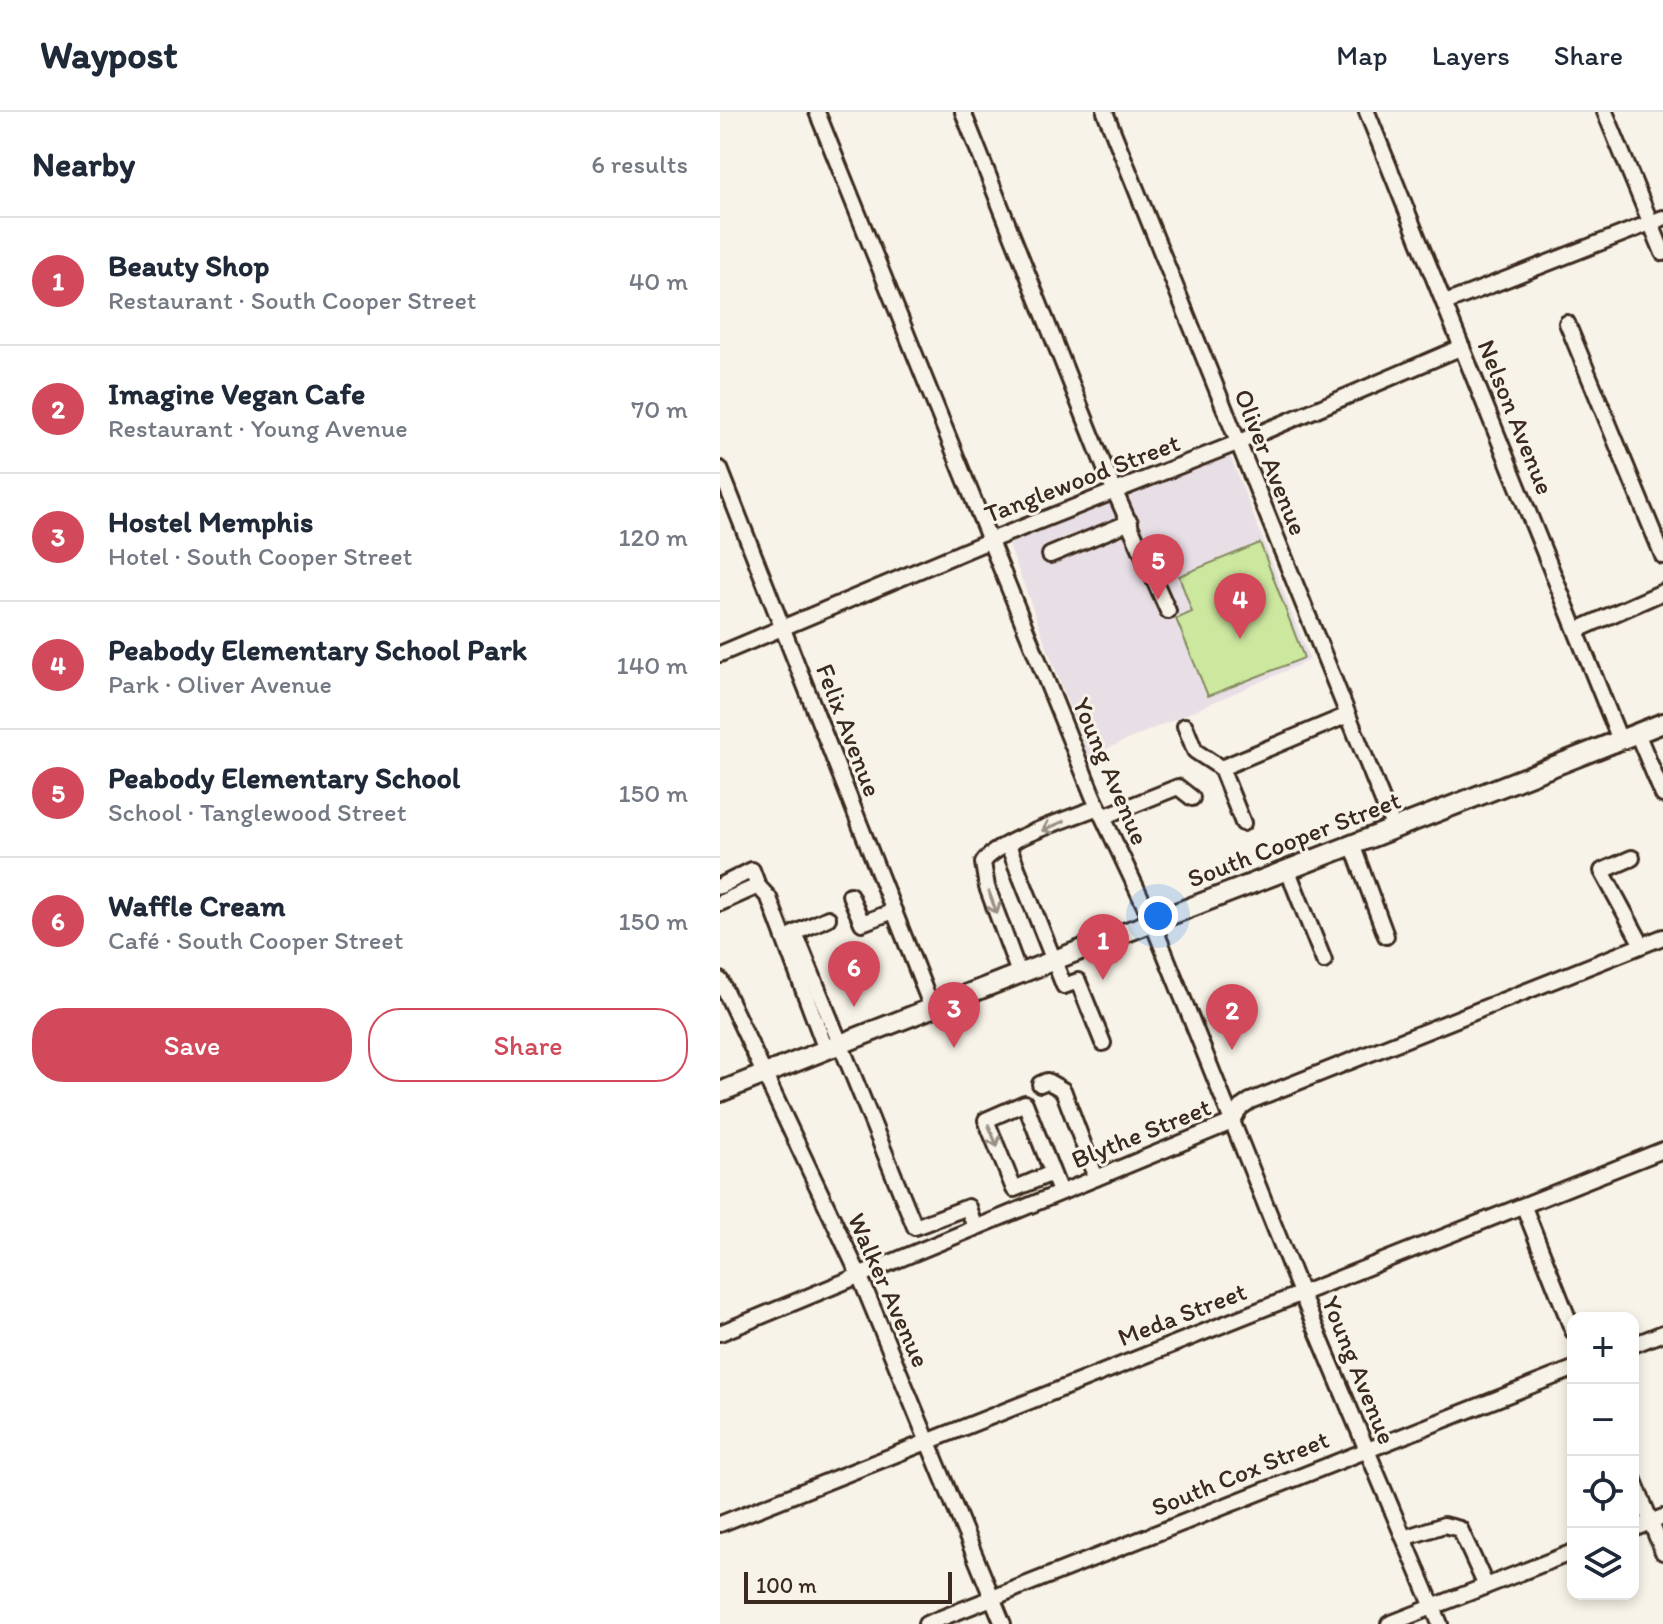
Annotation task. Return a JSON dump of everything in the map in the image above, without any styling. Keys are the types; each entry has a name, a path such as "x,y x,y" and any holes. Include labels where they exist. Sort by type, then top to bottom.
{"main road":[{"name":"South Cooper Street","path":"720,1092 1151,919 1353,847 1663,723"}],"street":[{"name":"Young Avenue","path":"817,112 1101,812 1151,919 1301,1293 1440,1624"},
{"path":"963,112 1116,491 1168,611"},
{"name":"Oliver Avenue","path":"1105,112 1394,829"},
{"name":"Nelson Avenue","path":"1367,112 1577,630 1629,737 1663,795"},
{"path":"1605,112 1657,221 1663,253"},
{"path":"1445,303 1657,221"},
{"path":"1567,323 1663,556"},
{"name":"Tanglewood Street","path":"720,654 991,540 1237,443 1462,347"},
{"name":"Felix Avenue","path":"720,469 932,1008"},
{"path":"1050,555 1130,522"},
{"path":"1577,630 1663,592"},
{"path":"1221,768 1348,715"},
{"path":"1185,726 1195,751 1221,768 1243,823"},
{"path":"1019,973 987,887 983,863 987,857 1008,845 1178,787 1192,798"},
{"path":"1008,845 1064,986 1078,981 1103,1043"},
{"path":"1353,847 1386,936"},
{"path":"1632,858 1602,871 1642,945"},
{"path":"720,886 752,870 758,886 769,898 924,1250"},
{"path":"1288,871 1324,961"},
{"path":"720,903 758,886"},
{"path":"850,895 862,923 894,911"},
{"path":"828,918 795,933 834,1047"},
{"name":"Blythe Street","path":"720,1333 1232,1122 1240,1108 1250,1101 1663,937"},
{"name":"Walker Avenue","path":"720,980 860,1277 1003,1624"},
{"path":"1060,1192 1025,1103 1028,1090 1047,1081 1063,1090 1096,1178"},
{"path":"1025,1103 986,1120 1014,1189 1052,1173"},
{"name":"Meda Street","path":"720,1524 927,1439 1663,1150"},
{"path":"915,1227 968,1207 975,1228"},
{"path":"1524,1207 1567,1316"},
{"path":"1639,1343 1663,1333"},
{"name":"South Cox Street","path":"926,1624 1567,1371"},
{"path":"1639,1488 1657,1520 1663,1552"},
{"path":"1636,1528 1657,1520"},
{"path":"1404,1538 1444,1525 1460,1529 1486,1586"},
{"path":"1389,1624 1567,1554"}],"shaded area":[{"path":"1229,453 1310,660 1088,757 1007,540"}],"green space":[{"path":"1260,543 1304,658 1208,696 1176,619 1192,612 1179,576"}],"place":[{"name":"Peabody Elementary School","path":"1158,600"},
{"name":"Peabody Elementary School Park","path":"1240,639"},
{"name":"Beauty Shop","path":"1103,980"},
{"name":"Waffle Cream","path":"854,1007"},
{"name":"Hostel Memphis","path":"954,1048"},
{"name":"Imagine Vegan Cafe","path":"1232,1050"}]}
